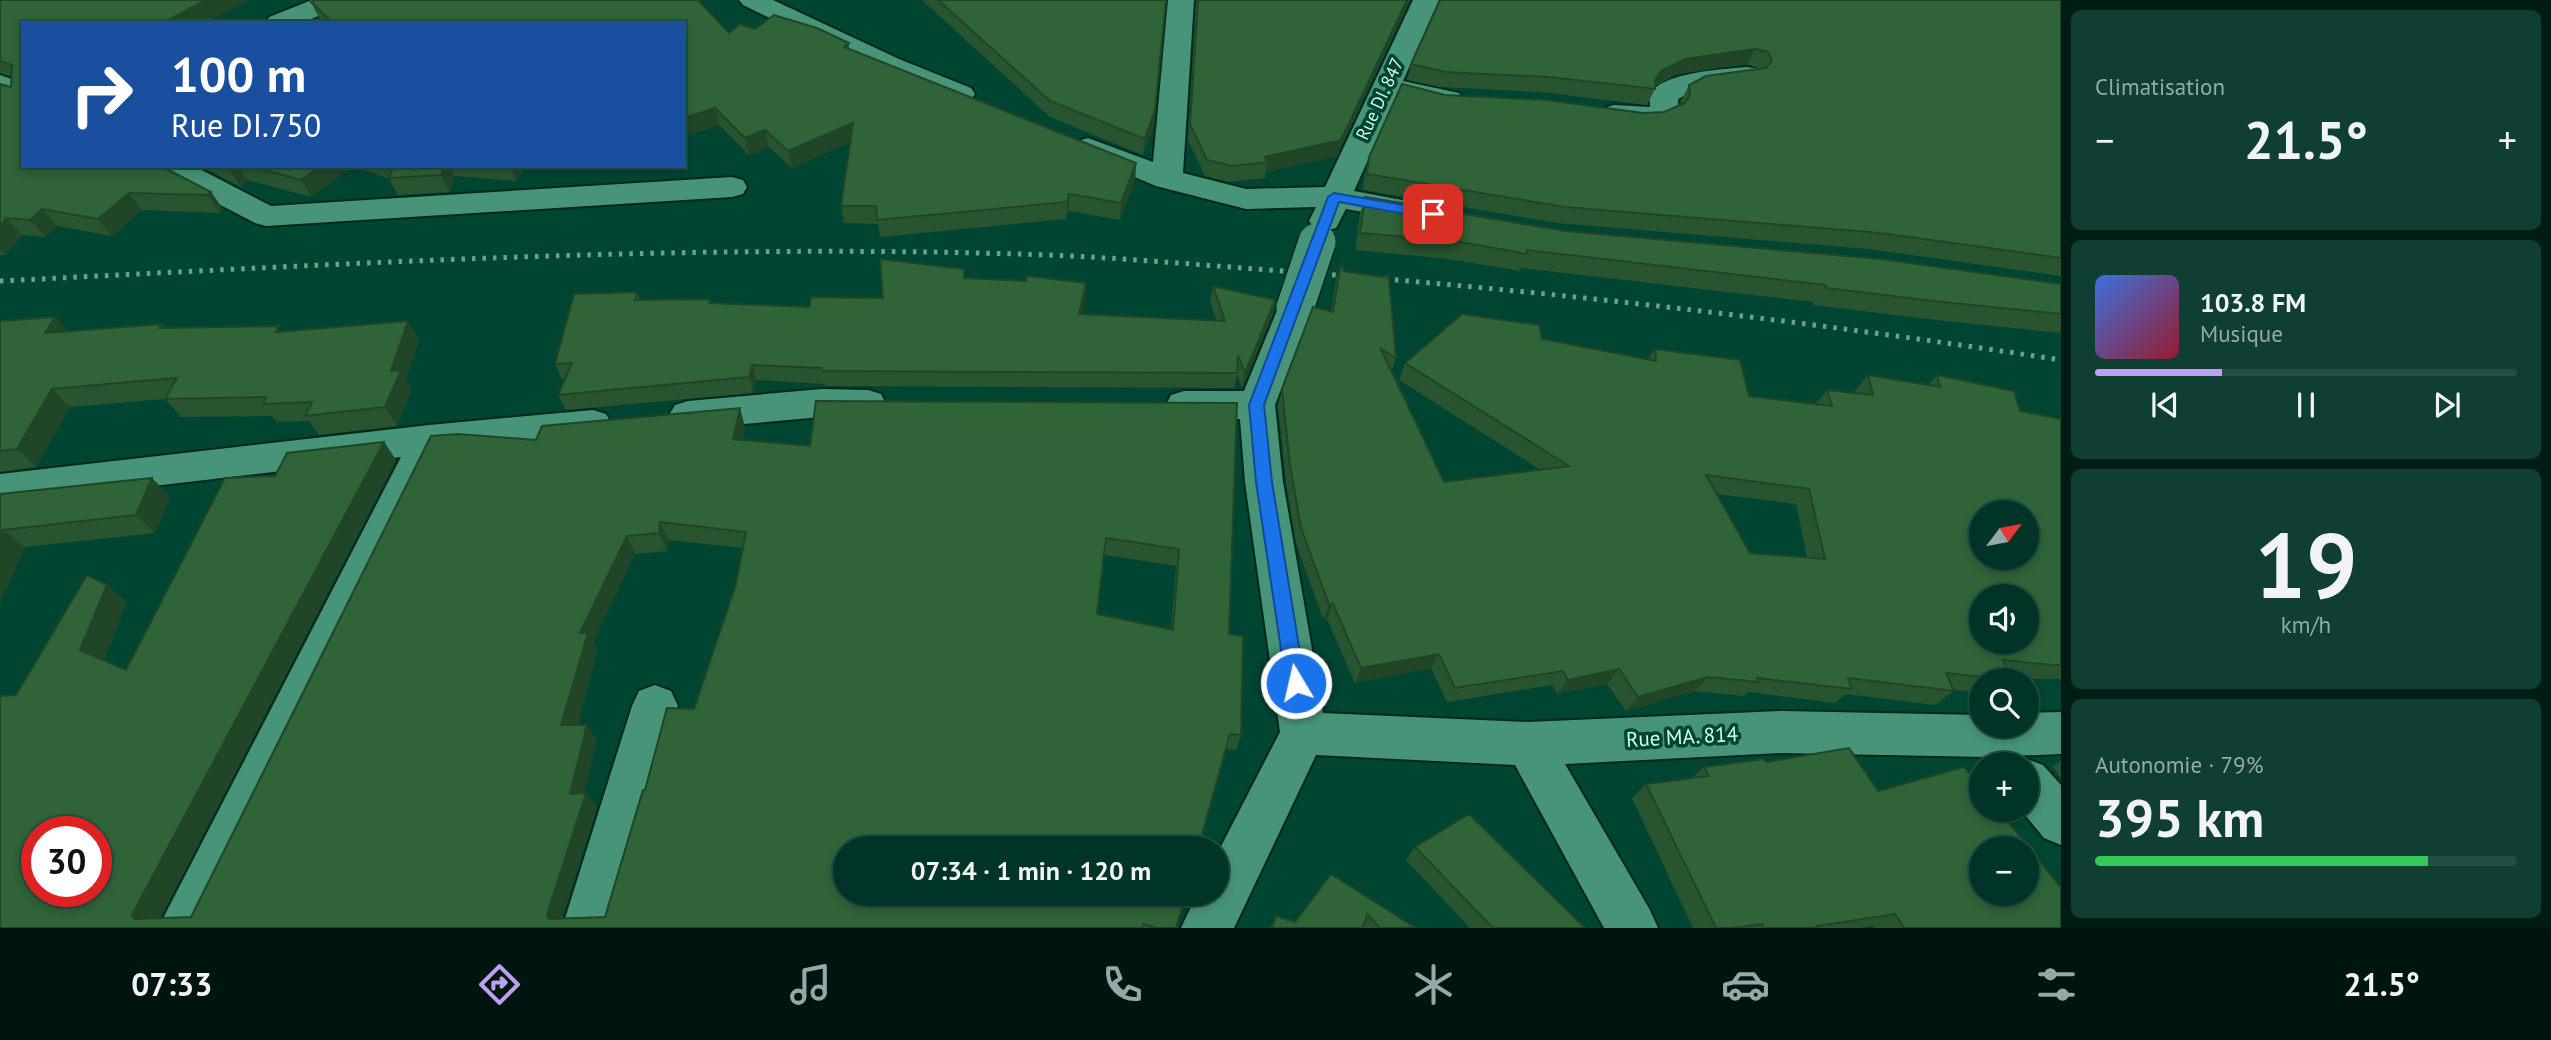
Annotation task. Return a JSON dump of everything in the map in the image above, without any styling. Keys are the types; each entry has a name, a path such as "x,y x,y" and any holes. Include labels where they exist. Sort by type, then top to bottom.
{"street":[{"path":"283,21 335,0"},
{"path":"752,0 889,65 990,106"},
{"path":"1167,179 1181,0"},
{"name":"Rue DI. 847","path":"1257,405 1334,197 1426,0"},
{"path":"1594,111 1656,117 1665,111 1664,96 1674,88 1690,81 1747,75"},
{"path":"0,83 21,93"},
{"path":"1386,86 1440,99 1478,101"},
{"path":"1066,138 1167,179 1246,199 1334,197 1439,215"},
{"path":"174,168 266,216 732,187"},
{"path":"0,489 429,439 822,403 903,404"},
{"path":"1148,404 1257,405 1264,482 1303,733 1207,928"},
{"path":"184,928 429,439"},
{"path":"588,928 655,706"},
{"name":"Rue MA. 814","path":"1303,733 1528,744 1782,732 2000,751 2061,733"},
{"path":"1528,744 1632,928"},
{"path":"2039,796 2061,821"}],"building":[{"path":"0,0 206,0 167,21 21,21 21,168 165,168 211,192 208,195 129,193 98,219 42,209 30,220 6,218 0,226 0,84 11,87 12,65 0,61"},
{"path":"698,0 729,33 740,24 755,29 774,15 817,28 849,43 844,47 1136,163 1121,203 1069,194 1067,202 877,220 876,206 841,206 853,123 788,151 765,130 745,138 715,108 686,117 686,21 331,21 311,2"},
{"path":"938,0 1166,0 1155,110 1145,139 1050,101"},
{"path":"1198,0 1407,0 1341,140 1265,157 1268,162 1232,166 1207,160 1190,124"},
{"path":"1440,0 2061,0 2061,258 1880,233 1565,207 1367,174 1369,157 1402,84 1445,95 1547,100 1643,113 1664,112 1685,103 1690,95 1689,85 1706,76 1766,68 1772,61 1768,52 1755,49 1685,59 1661,71 1655,80 1655,89 1548,77 1445,72 1411,64"},
{"path":"256,168 317,168 301,180"},
{"path":"392,168 443,168 441,175 389,178"},
{"path":"1365,197 1565,231 1881,259 2061,284 2061,314 1951,303 1826,288 1825,285 1527,250 1527,254 1455,241 1360,233"},
{"path":"880,259 964,269 964,278 1026,281 1027,276 1086,283 1079,314 1225,321 1213,286 1275,300 1245,373 1238,355 1237,373 822,371 822,368 752,365 749,377 558,395 572,363 555,364 574,294 637,292 635,300 710,299 709,303 809,307 811,297 883,298"},
{"path":"1341,263 1344,271 1389,278 1396,358 1381,349 1444,482 1569,466 1405,363 1462,314 1539,325 1542,339 1656,361 1655,349 1740,360 1749,396 1832,406 1827,390 1873,395 1868,375 1940,387 1937,375 2014,391 2020,411 2061,419 2061,665 2003,660 2007,668 1969,668 1969,675 1946,673 1954,691 1848,678 1852,689 1757,678 1758,682 1708,677 1638,697 1619,669 1568,680 1563,671 1455,688 1439,654 1361,668 1333,604 1329,605 1301,528 1290,466 1282,389 1313,307 1333,312","holes":["1706,475 1809,489 1825,559 1750,553"]},
{"path":"55,317 45,333 162,324 159,328 279,326 276,332 408,321 391,371 401,370 385,407 305,416 312,402 263,404 266,397 165,399 177,378 52,389 17,449 0,451 0,321"},
{"path":"816,401 1237,403 1229,634 1243,636 1241,735 1230,734 1202,836 833,836 833,906 1182,906 1176,928 1156,928 1144,924 1142,928 0,928 0,696 16,695 87,575 107,585 80,650 126,670 225,478 275,476 287,453 384,442 132,915 135,919 191,917 431,436 458,434 536,440 542,426 740,408 733,439 810,446","holes":["660,522 746,532 736,584 694,709 667,708 645,790 605,917 549,919 547,915 586,793 570,794 587,725 561,725 588,633 580,633 627,536 659,533","1106,538 1179,549 1173,630 1097,614"]},
{"path":"152,478 136,515 3,530 0,537 0,494"},
{"path":"1849,748 1878,791 1964,767 1969,773 1969,822 2009,822 2020,836 1969,836 1969,906 2039,906 2039,860 2061,888 2061,928 1904,928 1895,914 1817,926 1818,928 1764,928 1762,924 1716,928 1646,784 1709,776 1704,767 1764,759 1766,762"},
{"path":"1469,814 1585,928 1493,928 1415,847"},
{"path":"1331,874 1416,928 1380,928 1367,914 1363,928 1272,928 1276,916 1295,922"}],"railway":[{"path":"0,281 509,257 763,252 1048,255 1357,277 1559,295 1861,331 2061,360"}],"route":[{"path":"1296,683 1264,482 1257,405 1334,197 1433,214"}]}
